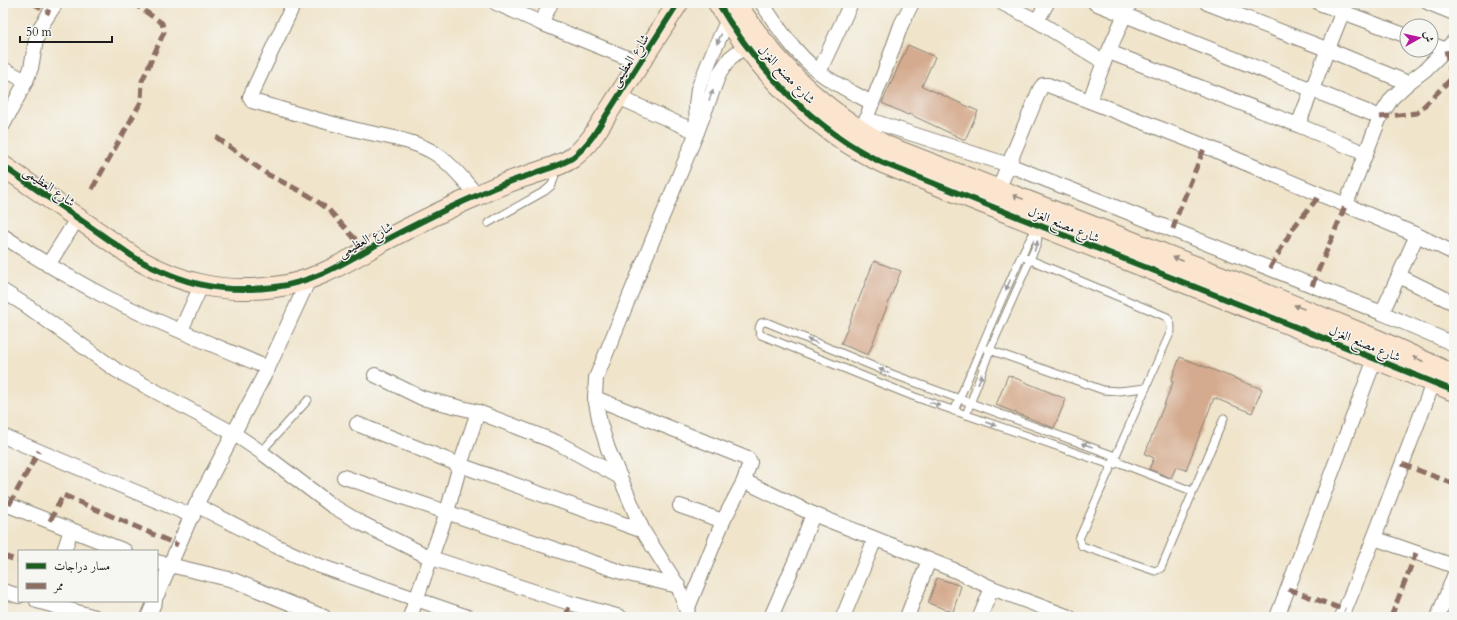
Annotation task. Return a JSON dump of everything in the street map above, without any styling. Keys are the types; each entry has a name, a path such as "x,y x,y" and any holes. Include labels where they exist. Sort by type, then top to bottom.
{"street":[{"path":"3,126 31,68 36,40 41,26 56,3"},
{"path":"294,3 250,97 252,101 421,146 436,154 451,165 477,195"},
{"path":"540,23 551,3"},
{"name":"شارع العظيمى","path":"3,166 77,219 135,258 156,270 201,286 235,289 276,287 309,279 337,266 439,212 477,195 572,158 584,148 593,136 678,3"},
{"path":"762,3 781,32 801,56 819,72 872,103"},
{"path":"819,72 851,3"},
{"path":"912,3 901,25 864,126 1009,165 1382,313 1454,344"},
{"path":"1002,3 1107,57 1298,125 1366,154"},
{"path":"1037,21 1047,3"},
{"path":"1094,3 1127,9 1313,90 1380,117"},
{"path":"1207,3 1408,83"},
{"path":"1319,3 1344,8 1399,32"},
{"path":"1429,3 1454,13"},
{"path":"500,4 540,23 640,63"},
{"path":"697,132 696,105 698,89 729,7"},
{"name":"شارع مصنع الغزل","path":"729,7 752,41 770,76 838,138 862,153 883,163 1246,286 1380,341 1454,375"},
{"path":"1298,125 1344,8"},
{"path":"1090,100 1127,9"},
{"path":"688,614 678,586 644,531 608,449 600,423 595,398 596,378 697,132 719,74 730,58 752,41"},
{"name":"شارع مصنع الغزل","path":"752,41 834,114 864,126 886,146 998,190 1043,217 1239,305 1454,391"},
{"path":"1439,45 1450,46"},
{"path":"1346,204 1380,117 1392,98 1450,46"},
{"path":"3,69 26,81"},
{"path":"998,190 1040,89 1043,85 1048,85 1090,100 1346,204 1454,253"},
{"path":"618,97 697,132"},
{"path":"48,265 77,219"},
{"path":"1382,313 1417,235"},
{"path":"3,236 48,265 112,300 268,368"},
{"path":"1399,276 1454,303"},
{"path":"158,590 163,564 194,510 268,368 309,279"},
{"path":"181,330 201,286"},
{"path":"1239,305 1246,286"},
{"path":"3,291 27,306 116,370 234,433 331,505 361,523 431,558 570,603 620,617"},
{"path":"1278,617 1375,359"},
{"path":"375,375 422,398 478,412 556,442 620,477"},
{"path":"1342,617 1433,383"},
{"path":"595,398 748,459 750,462 750,466 744,481 723,521 688,614"},
{"path":"410,617 447,512 460,466 478,412"},
{"path":"357,424 460,466 644,531"},
{"path":"3,436 194,510 317,565 468,617"},
{"path":"344,477 624,573 678,586"},
{"path":"744,481 813,514 929,560 1046,613 1069,617"},
{"path":"3,503 122,550"},
{"path":"680,506 723,521"},
{"path":"771,617 797,557 813,514"},
{"path":"64,550 71,530"},
{"path":"1374,538 1454,566"},
{"path":"843,617 875,539"},
{"path":"907,617 929,560"},
{"path":"163,564 233,580 324,617"},
{"path":"1438,617 1454,576"},
{"path":"980,617 992,588"},
{"path":"3,591 18,596"},
{"path":"43,602 95,617"},
{"path":"148,617 155,602"}],"lane":[{"path":"488,223 545,191 552,185 557,165"},
{"path":"954,410 960,399 980,346 1021,256 1043,217"},
{"path":"966,415 990,350 1037,244 1043,217"},
{"path":"1021,256 1167,317 1170,321 1171,331 1079,538 1082,546 1155,571 1161,568 1192,491 1224,418"},
{"path":"1120,463 1111,465 966,415 845,370 761,335 758,327 761,323 766,322 855,359 1115,456 1120,463 1192,491"},
{"path":"980,346 1103,390 1119,391 1146,388"},
{"path":"261,452 308,400"}],"building":[{"path":"908,45 935,57 922,86 978,111 965,140 882,103"},
{"path":"874,261 901,271 868,355 841,344"},
{"path":"1180,357 1262,389 1252,413 1214,398 1186,470 1176,467 1171,478 1149,469 1154,458 1145,454 1173,382 1171,381"},
{"path":"1008,375 1066,399 1054,428 996,405"},
{"path":"937,578 961,586 953,612 928,603"}],"marked path":[{"path":"33,3 50,13"},
{"path":"92,189 141,102 142,81 164,32 162,23 133,3"},
{"path":"1380,117 1417,113 1452,78 1446,50"},
{"path":"216,137 267,174 308,195 328,209 366,251"},
{"path":"1173,229 1205,146"},
{"path":"1270,268 1293,228 1321,194"},
{"path":"1312,286 1346,204"},
{"path":"9,505 39,451"},
{"path":"1402,464 1454,484"},
{"path":"50,521 63,495 178,545"},
{"path":"1391,617 1416,553"},
{"path":"3,556 18,561"},
{"path":"1288,589 1345,610"},
{"path":"566,617 570,603"}],"cycle path":[{"path":"3,166 135,258 152,267 186,280 219,288 255,289 289,285 328,271 451,207 511,181 558,165 572,158 593,136 678,3"},
{"path":"718,3 750,51 789,95 810,115 833,133 883,163 1312,333 1454,391"}]}
